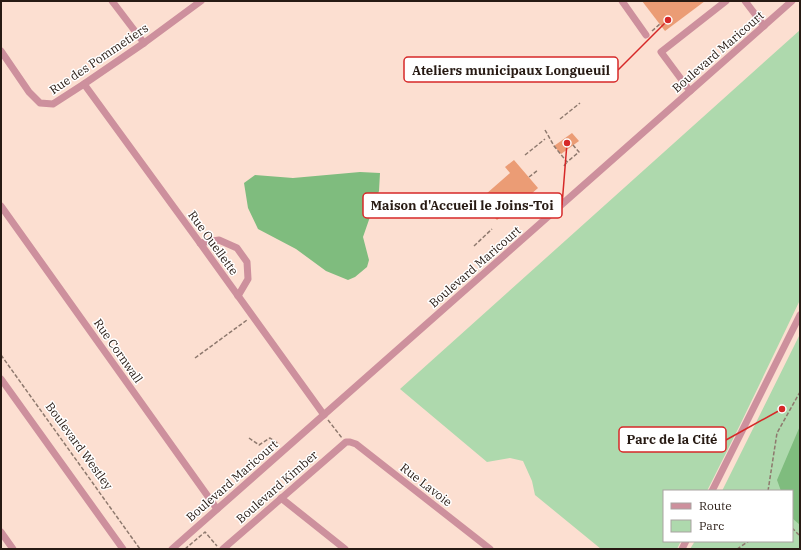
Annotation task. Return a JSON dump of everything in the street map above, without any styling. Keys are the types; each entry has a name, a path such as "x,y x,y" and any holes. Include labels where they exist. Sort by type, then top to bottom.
{"street":[{"path":"112,1 144,43"},
{"name":"Rue des Pommetiers","path":"1,51 29,92 40,103 53,104 144,43 201,1"},
{"path":"622,1 646,35"},
{"path":"690,91 661,52 726,1"},
{"path":"745,1 764,26"},
{"name":"Boulevard Maricourt","path":"172,549 792,1"},
{"name":"Rue Ouellette","path":"84,84 324,415"},
{"name":"Rue Cornwall","path":"1,206 217,509"},
{"path":"200,243 219,240 237,248 247,262 248,279 238,296"},
{"path":"712,490 800,315"},
{"name":"Boulevard Westley","path":"1,379 123,549"},
{"name":"Boulevard Kimber","path":"220,548 281,498 344,440"},
{"name":"Rue Lavoie","path":"344,440 356,444 490,549"},
{"path":"281,498 346,549"},
{"path":"1,532 13,549"}],"path":[{"path":"646,35 660,24"},
{"path":"560,119 580,103"},
{"path":"545,130 554,146 567,162"},
{"path":"525,155 545,139"},
{"path":"564,166 579,152 573,145"},
{"path":"529,177 538,170"},
{"path":"475,210 482,205"},
{"path":"474,246 492,229"},
{"path":"195,358 253,316"},
{"name":"Boulevard Westley","path":"1,355 140,549"},
{"path":"768,490 777,433 800,392"},
{"path":"324,415 344,440"},
{"path":"249,438 259,445 270,438 286,449"},
{"path":"185,549 204,532 220,548"},
{"path":"738,549 748,542"}],"green space":[{"path":"800,30 800,300 708,490 663,490 663,542 680,542 677,549 601,549 535,495 532,481 523,461 510,458 487,462 400,389"},
{"path":"360,172 380,173 379,191 363,237 369,260 367,267 355,277 348,280 326,271 296,249 258,229 248,208 244,183 255,175 293,178"},
{"path":"800,334 800,549 690,549 694,542 793,542 793,490 722,490"},
{"path":"800,426 800,525 793,519 793,490 781,490 777,480"}],"building":[{"path":"642,1 705,1 665,31"},
{"path":"572,133 579,141 561,154 554,146"},
{"path":"514,160 538,188 530,195 527,193 497,220 478,201 510,173 505,167"}],"place":[{"name":"Ateliers municipaux Longueuil","path":"668,20"},
{"name":"Maison d'Accueil le Joins-Toi","path":"567,143"},
{"name":"Parc de la Cité","path":"782,409"}]}
